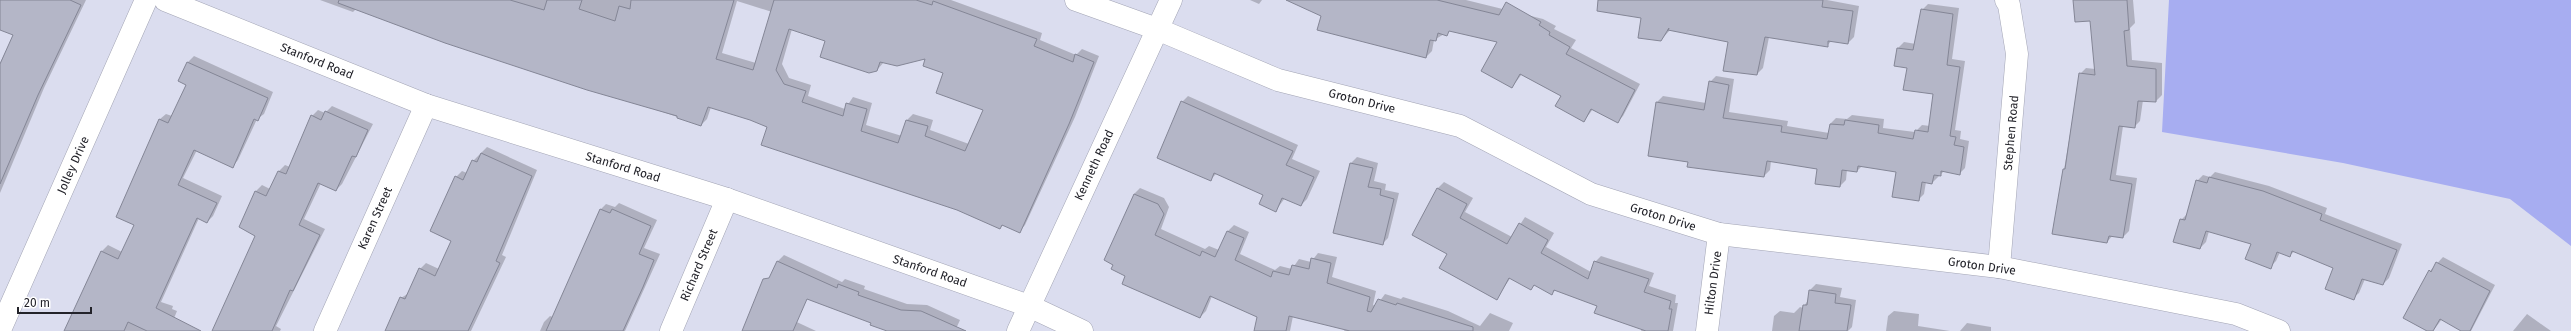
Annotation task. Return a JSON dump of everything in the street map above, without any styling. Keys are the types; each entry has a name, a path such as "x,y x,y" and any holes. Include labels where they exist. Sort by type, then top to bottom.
{"street":[{"name":"Jolley Drive","path":"0,330 146,0"},
{"name":"Stanford Road","path":"165,0 426,106 727,199 1029,306 1082,331"},
{"name":"Groton Drive","path":"1076,0 1157,29 1278,80 1460,126 1591,194 1719,234 1999,267 2236,314 2279,331"},
{"name":"Kenneth Road","path":"1018,331 1171,0"},
{"name":"Stephen Road","path":"1999,267 2017,54 2009,5 2006,0"},
{"name":"Karen Street","path":"325,331 426,106"},
{"name":"Richard Street","path":"671,331 727,199"},
{"name":"Hilton Drive","path":"1707,331 1719,234"}],"shaded area":[{"path":"2169,0 2571,0 2571,246 2510,199 2343,163 2162,132"}],"building":[{"path":"0,0 70,0 81,5 38,95 0,184 0,64 13,35 0,30"},
{"path":"339,0 510,0 544,10 547,0 582,0 579,9 615,21 619,6 630,9 631,0 734,0 716,59 753,70 774,0 916,0 932,5 933,1 1037,39 1034,46 1073,62 1075,54 1094,62 1069,124 1020,233 1002,225 1000,229 957,210 761,145 767,127 750,120 708,107 701,126 677,118 677,116 587,90 445,43 338,3","holes":["789,29 825,41 820,57 869,73 877,71 880,62 897,66 925,59 923,66 943,73 936,93 983,110 965,151 925,136 928,126 906,120 898,143 861,131 867,109 846,103 843,116 802,102 806,91 784,84 776,70"]},
{"path":"1286,0 1437,0 1499,15 1506,2 1541,22 1539,25 1550,32 1549,35 1570,47 1566,54 1635,90 1618,123 1591,109 1584,122 1555,106 1561,96 1520,74 1512,88 1481,71 1497,42 1449,31 1447,36 1438,33 1436,41 1430,40 1426,58 1317,30 1321,16"},
{"path":"1598,0 1823,0 1822,7 1853,11 1848,44 1828,41 1828,47 1765,37 1757,75 1723,71 1728,42 1668,30 1669,28 1661,41 1638,38 1641,18 1597,11"},
{"path":"2073,0 2127,0 2129,30 2124,31 2127,66 2156,69 2156,102 2138,101 2135,128 2119,126 2110,180 2132,184 2123,238 2109,236 2107,243 2052,234 2063,169 2065,169 2079,73 2095,75 2090,21 2075,22"},
{"path":"1921,9 1953,14 1947,65 1960,67 1950,136 1956,137 1954,145 1964,147 1960,175 1941,171 1941,176 1934,175 1932,184 1922,182 1919,201 1892,197 1896,172 1858,166 1857,172 1842,170 1840,187 1815,184 1817,169 1767,161 1764,177 1687,167 1688,162 1648,156 1656,102 1704,110 1709,81 1729,85 1723,118 1782,126 1781,132 1827,139 1830,124 1844,125 1845,120 1879,125 1878,133 1913,139 1915,130 1928,132 1933,94 1903,90 1907,68 1894,66 1897,48 1913,50"},
{"path":"187,62 268,98 258,121 254,119 233,168 194,150 178,185 217,203 207,223 197,218 156,308 201,331 147,331 128,322 124,331 64,331 101,251 118,259 134,225 116,217 159,119 168,123 186,85 178,81"},
{"path":"1181,101 1293,151 1286,165 1314,177 1301,206 1282,198 1276,212 1259,204 1263,195 1214,173 1211,181 1157,158"},
{"path":"325,111 368,130 356,157 352,156 336,191 318,183 299,225 320,235 293,291 290,290 272,331 212,331 255,236 239,227 255,191 266,196 278,171 286,174 311,115 321,120"},
{"path":"481,153 532,176 496,261 500,263 468,331 385,331 400,297 405,299 419,268 435,276 451,241 430,231 455,176 463,180 472,160 477,162"},
{"path":"1350,163 1373,168 1368,187 1381,189 1380,195 1394,199 1383,245 1333,233"},
{"path":"2209,177 2263,191 2322,214 2320,220 2397,250 2383,285 2362,279 2354,300 2325,289 2333,268 2292,251 2290,257 2277,252 2271,269 2245,259 2251,244 2206,231 2200,249 2173,242 2180,219 2185,220 2196,180 2207,183"},
{"path":"1437,188 1467,204 1460,218 1507,244 1519,223 1548,240 1541,253 1588,279 1594,261 1649,279 1644,292 1671,301 1669,309 1672,309 1668,331 1646,331 1594,313 1597,306 1554,290 1552,295 1534,285 1531,290 1509,278 1497,300 1439,268 1447,254 1412,235"},
{"path":"1134,194 1158,204 1164,214 1155,235 1200,256 1202,251 1215,257 1227,231 1244,238 1235,260 1271,277 1273,271 1289,275 1292,265 1309,269 1311,258 1331,263 1327,283 1370,297 1367,311 1371,312 1378,299 1396,305 1397,303 1473,327 1473,331 1350,331 1289,316 1286,331 1254,331 1257,317 1210,296 1200,318 1122,284 1125,276 1111,269 1113,265 1104,260"},
{"path":"600,209 610,213 612,209 651,226 639,254 654,260 643,287 623,331 546,331"},
{"path":"777,261 837,288 838,284 859,292 858,295 901,310 921,311 966,331 887,331 870,325 871,323 807,299 793,331 742,331 763,279 769,278"},
{"path":"2436,262 2490,291 2470,331 2461,331 2440,319 2433,331 2427,331 2403,318 2429,270 2431,272"},
{"path":"1809,290 1836,294 1835,303 1851,305 1847,331 1799,331 1803,305 1807,305"}]}
